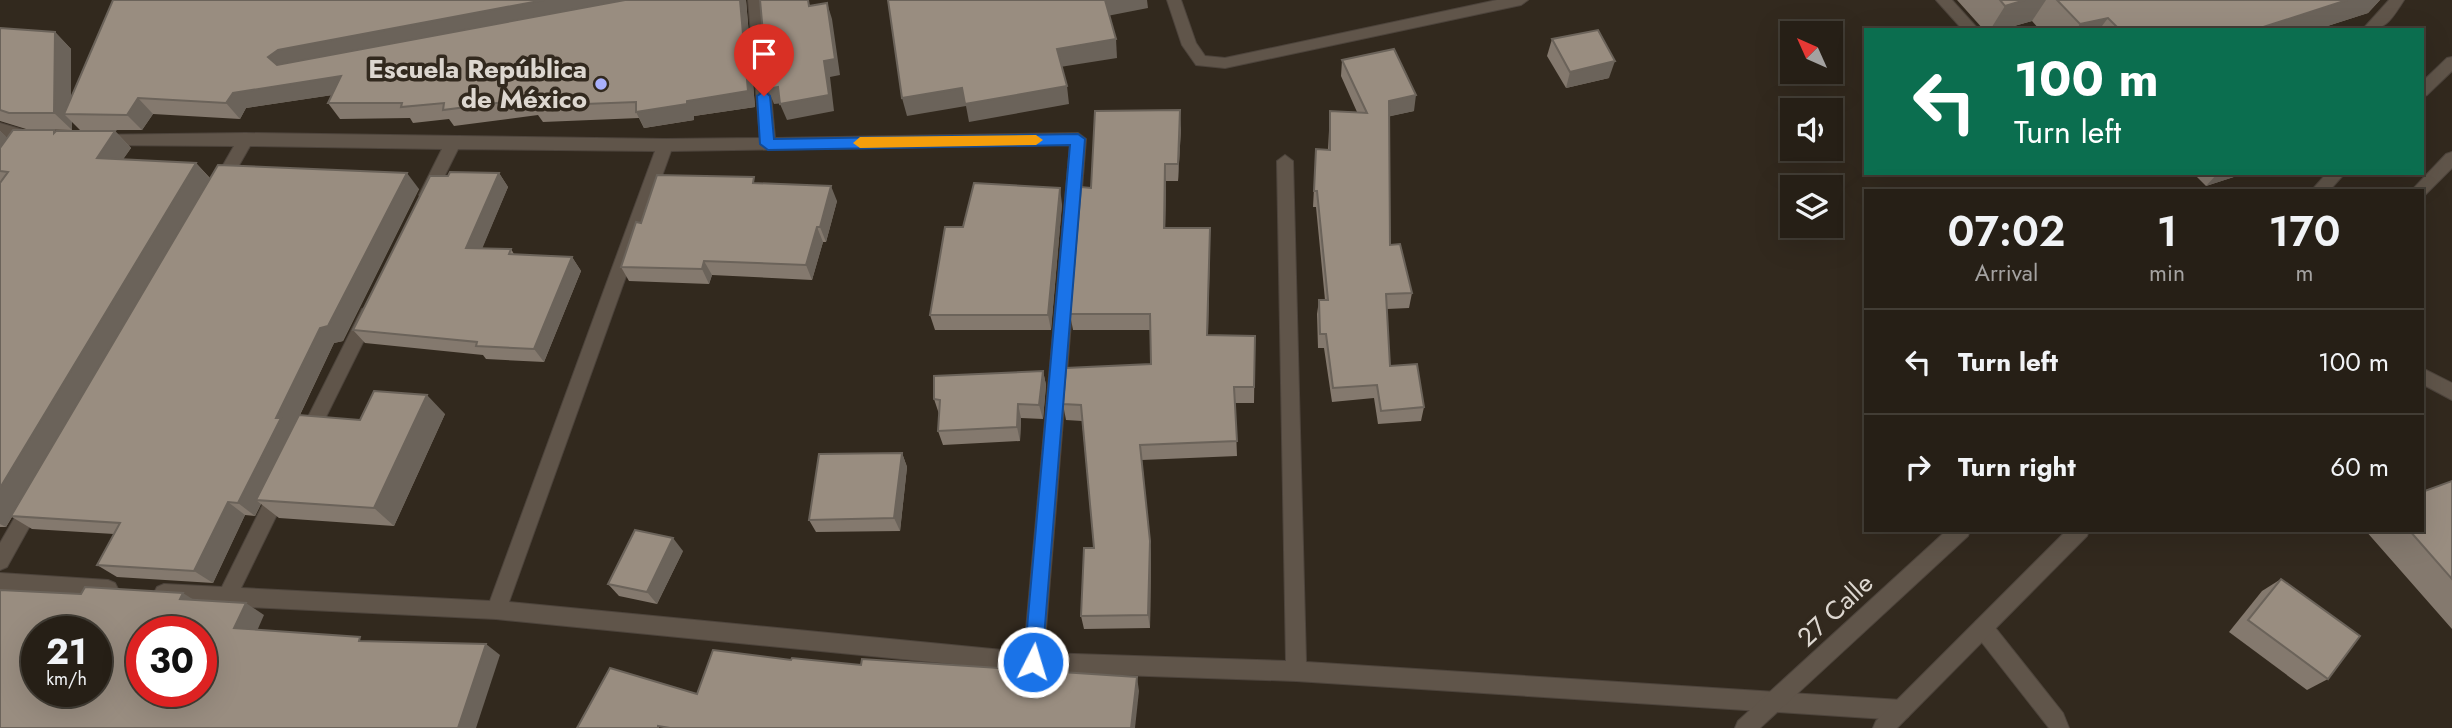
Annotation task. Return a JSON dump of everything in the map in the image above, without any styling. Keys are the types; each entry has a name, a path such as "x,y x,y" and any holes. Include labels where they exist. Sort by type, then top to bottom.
{"street":[{"path":"755,0 768,144"},
{"path":"1174,0 1189,45 1201,61 1224,63 1513,1"},
{"path":"1944,0 1970,28"},
{"path":"2372,28 2384,19 2397,0"},
{"path":"2424,89 2452,62"},
{"path":"0,129 22,143 53,138"},
{"path":"80,138 665,145 1078,139 1033,662"},
{"path":"211,200 246,139"},
{"path":"417,216 453,142"},
{"path":"496,610 665,145"},
{"path":"2421,189 2452,158"},
{"path":"1285,161 1296,671"},
{"path":"2321,189 2335,175"},
{"path":"301,449 374,302"},
{"path":"2424,376 2452,392"},
{"path":"228,597 289,474"},
{"path":"0,561 42,489"},
{"name":"27 Calle","path":"1745,728 1959,532"},
{"path":"1883,728 2078,532"},
{"path":"0,582 228,597 496,610 1033,662 1296,671 1901,710"},
{"path":"1983,628 2056,720 2059,728"}],"building":[{"path":"113,0 544,0 278,50 268,57 277,65 625,0 740,0 748,91 636,112 636,102 533,106 536,98 443,110 444,103 401,107 402,103 328,103 341,76 233,93 226,103 138,98 127,115 64,114"},
{"path":"760,0 808,0 809,6 827,3 835,59 824,61 829,95 780,104 778,87 768,89"},
{"path":"888,0 1105,0 1116,39 1057,49 1067,86 965,104 962,88 902,98"},
{"path":"2000,0 2025,0 2005,6"},
{"path":"2057,0 2347,0 2260,28 2118,28 2108,18 2080,24"},
{"path":"0,28 55,32 54,113 9,113 0,110"},
{"path":"1598,30 1615,61 1570,72 1552,39"},
{"path":"1394,49 1416,95 1389,101 1390,245 1400,244 1412,293 1386,294 1390,366 1417,364 1424,407 1381,411 1377,385 1333,388 1326,334 1320,334 1319,300 1328,300 1317,191 1314,191 1316,149 1330,150 1330,111 1367,113 1342,60"},
{"path":"1180,110 1178,164 1165,164 1164,228 1210,228 1207,335 1255,336 1254,387 1234,387 1237,441 1140,445 1150,541 1148,615 1081,616 1084,548 1094,548 1081,405 1063,404 1066,368 1151,364 1150,314 1070,314 1081,187 1091,188 1095,111"},
{"path":"13,130 54,130 54,133 115,131 97,158 196,163 0,488 0,183 8,172 0,171 0,148"},
{"path":"218,165 407,173 328,326 320,328 276,418 281,418 238,503 228,502 194,571 97,565 120,523 11,516"},
{"path":"450,172 499,173 466,248 511,249 509,254 572,257 534,349 476,346 477,342 353,330 430,176 448,176"},
{"path":"657,175 754,177 753,183 831,186 806,265 704,261 702,269 621,267 636,222 641,223"},
{"path":"974,183 1060,188 1048,315 930,315 945,227 963,227"},
{"path":"1043,371 1039,405 1018,404 1017,427 938,431 940,400 934,399 934,376"},
{"path":"374,391 427,395 374,508 256,500 299,415 360,420"},
{"path":"902,453 894,518 809,520 819,454"},
{"path":"2452,481 2452,579 2411,532 2424,532 2424,491"},
{"path":"635,530 673,538 647,592 608,584"},
{"path":"2281,579 2360,636 2328,679 2248,620"},
{"path":"85,587 183,593 180,599 246,603 234,628 360,637 359,641 486,644 458,728 0,728 0,590 81,594"},
{"path":"713,650 861,665 862,659 1137,677 1131,728 577,728 610,668 697,694"}],"slow traffic":[{"path":"860,143 1036,140"}],"place":[{"name":"Escuela República de México","path":"601,84"}],"route":[{"path":"764,96 768,144 1078,139 1033,662"}]}
